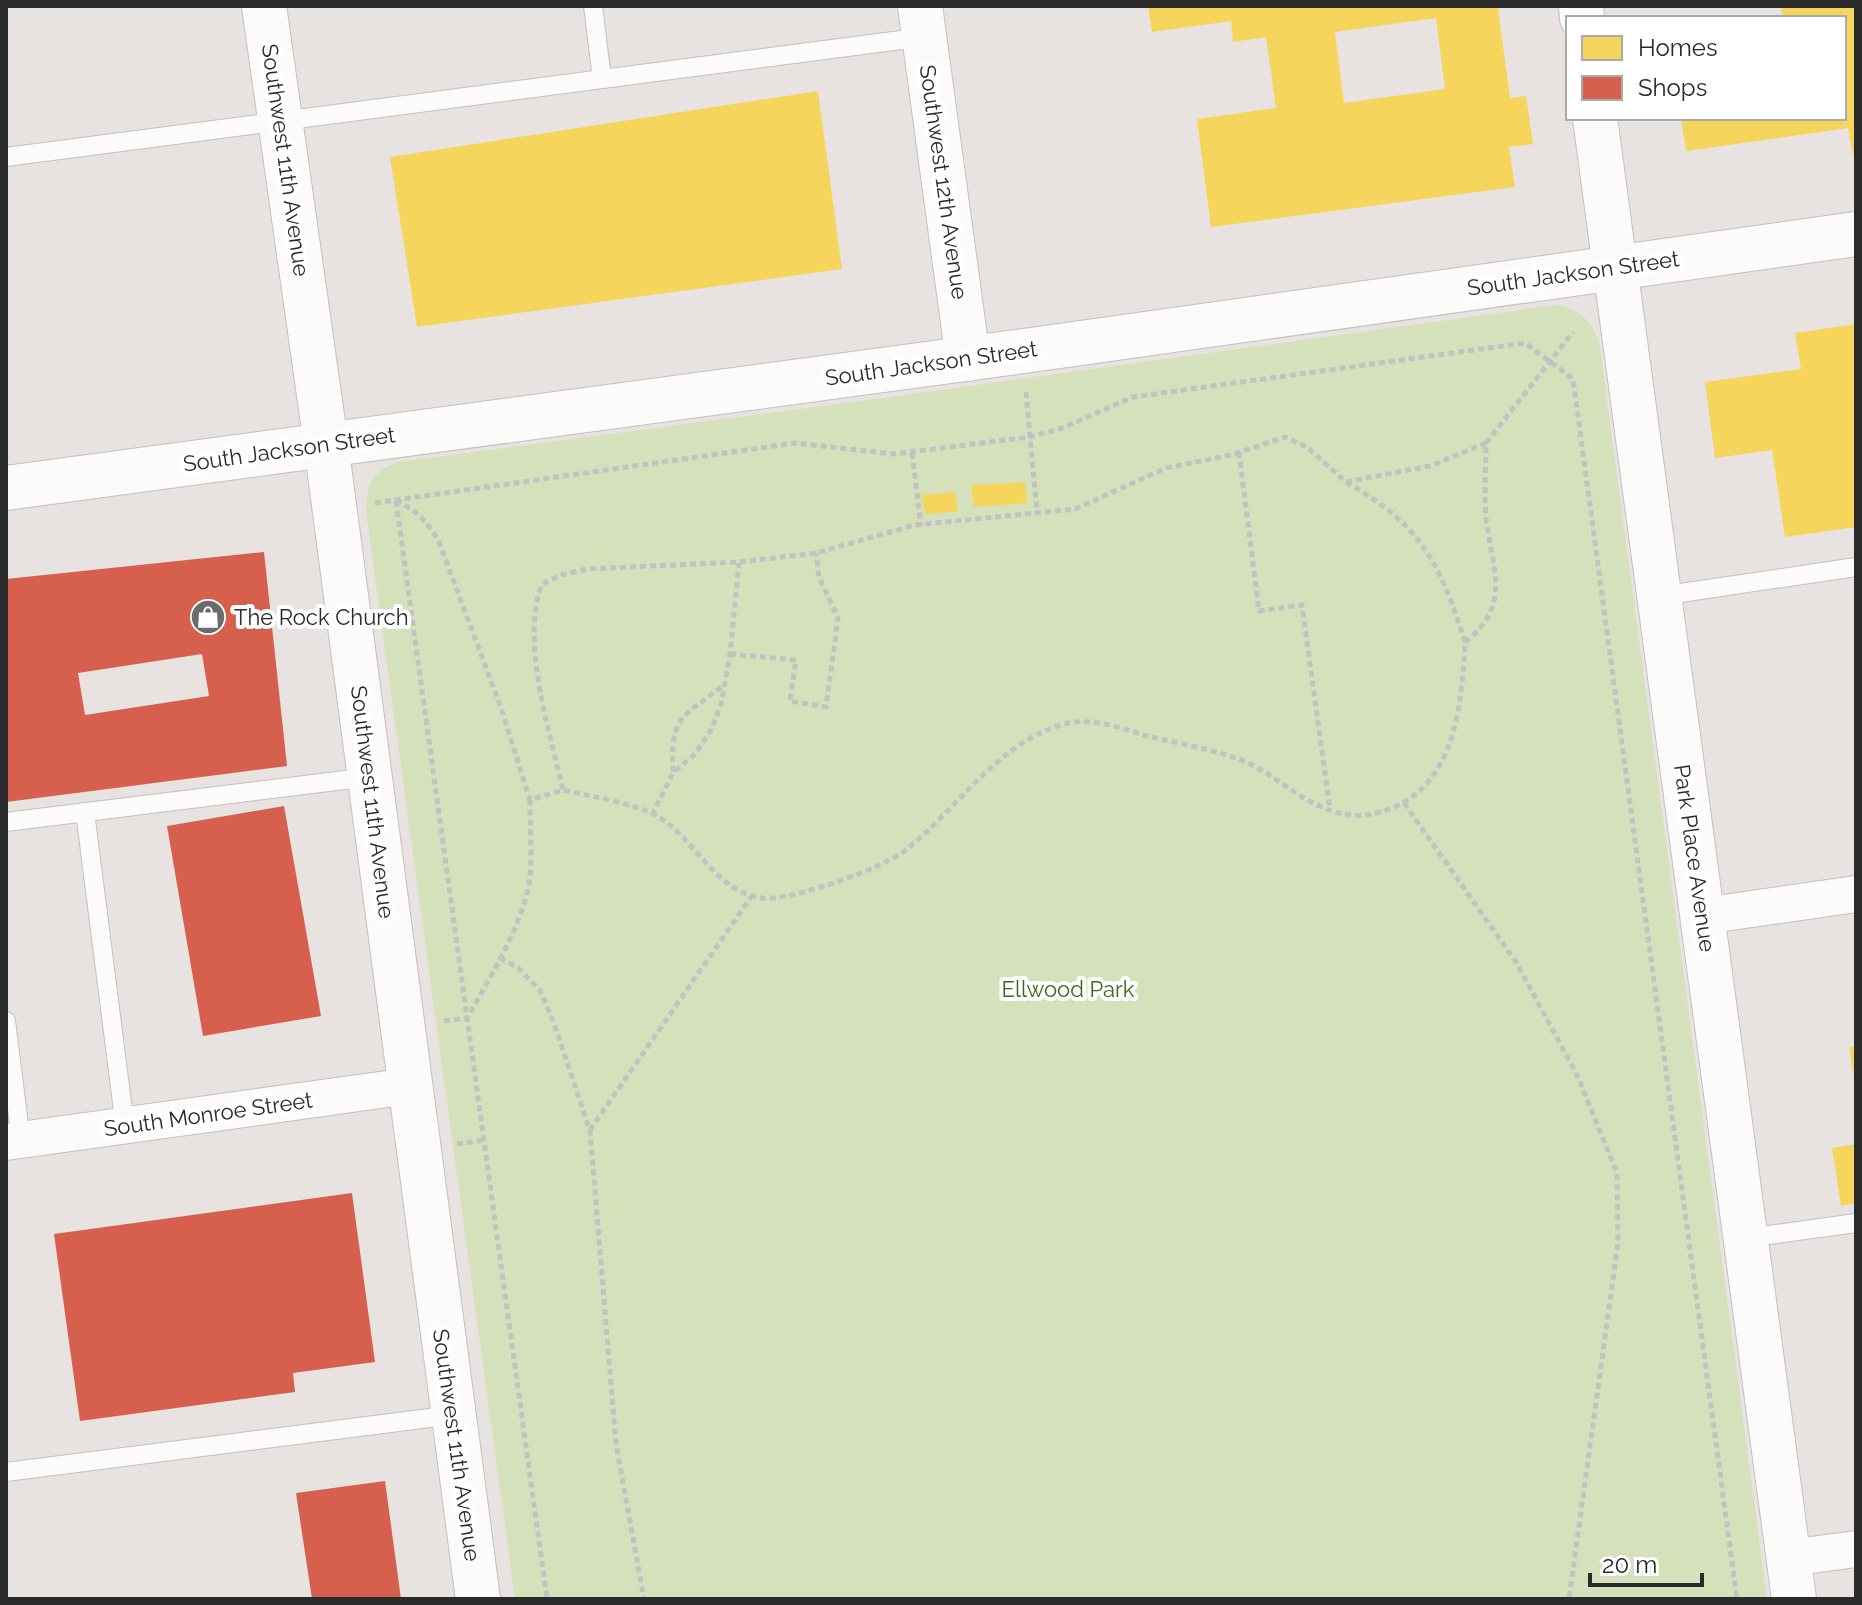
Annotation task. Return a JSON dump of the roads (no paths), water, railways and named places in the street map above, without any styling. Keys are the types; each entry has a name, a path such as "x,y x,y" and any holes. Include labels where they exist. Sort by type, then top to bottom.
{"street":[{"name":"Southwest 11th Avenue","path":"264,6 326,444 478,1599"},
{"name":"Southwest 12th Avenue","path":"922,22 968,359"},
{"name":"Park Place Avenue","path":"1595,120 1792,1578"},
{"name":"South Jackson Street","path":"6,488 968,359 1856,234"},
{"path":"1703,916 1856,894"},
{"name":"South Monroe Street","path":"14,1141 409,1086"},
{"path":"1792,1578 1856,1549"}],"lane":[{"path":"593,6 602,79"},
{"path":"6,157 602,79 922,22"},
{"path":"1660,596 1856,567"},
{"path":"6,822 369,777"},
{"path":"85,812 125,1126"},
{"path":"6,1021 14,1141"},
{"path":"1747,1238 1856,1223"},
{"path":"6,1472 453,1415"}],"place":[{"name":"The Rock Church","path":"208,617"}],"park label":[{"name":"Ellwood Park","path":"1068,989"}]}
